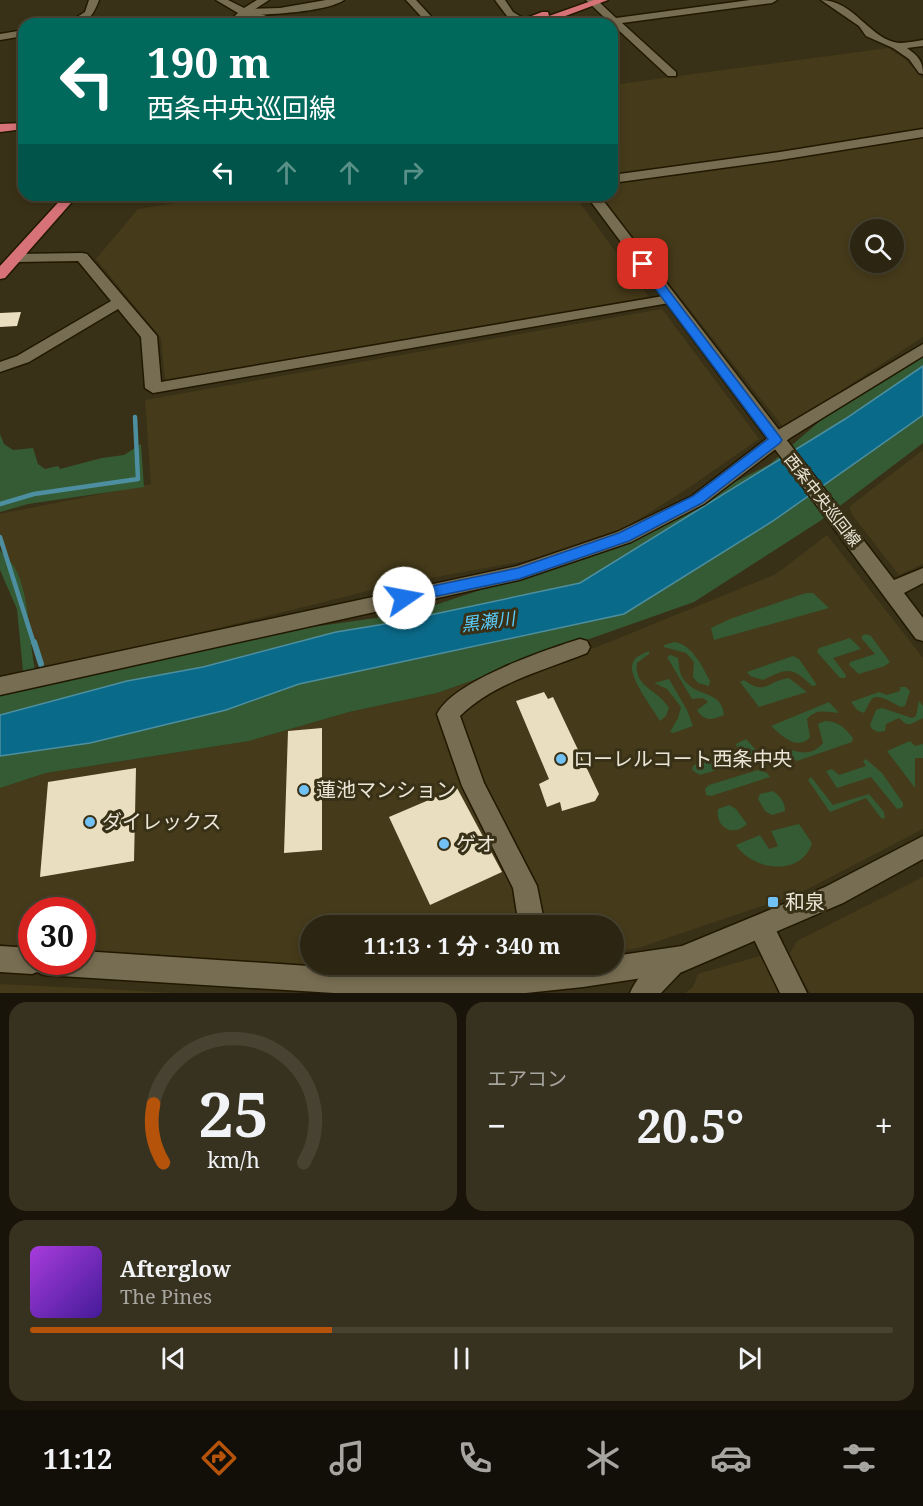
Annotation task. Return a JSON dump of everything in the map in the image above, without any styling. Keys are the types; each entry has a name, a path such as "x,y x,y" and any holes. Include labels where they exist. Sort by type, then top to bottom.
{"highway":[{"path":"534,18 583,0"},
{"path":"551,18 596,1"},
{"path":"0,128 18,126"},
{"path":"0,135 18,134"},
{"path":"0,275 67,201"}],"street":[{"path":"82,18 89,14 94,0"},
{"path":"221,0 244,12 264,18"},
{"path":"238,18 264,0"},
{"path":"244,12 268,13 339,0"},
{"path":"411,0 427,18"},
{"path":"500,0 514,18"},
{"path":"618,20 772,0"},
{"path":"826,0 863,24 870,34 897,46 912,57 923,71"},
{"path":"596,1 610,18"},
{"path":"618,26 672,74"},
{"path":"0,37 18,34"},
{"path":"897,46 923,43"},
{"path":"618,178 923,133"},
{"name":"西条中央巡回線","path":"596,201 923,633"},
{"path":"16,258 82,257 149,336 153,388 669,299"},
{"path":"0,367 23,359 120,302"},
{"path":"0,686 519,573 624,537 698,500 775,440 923,349"},
{"path":"891,590 923,575"},
{"path":"530,915 525,886 473,786 448,714 458,701 476,691 580,647"},
{"path":"624,965 674,961 761,927 834,895 923,847"},
{"path":"761,927 794,993"},
{"path":"0,958 18,960"},
{"path":"643,993 674,961"},
{"path":"96,965 309,979 453,984 518,975"}],"shaded area":[{"path":"888,48 905,59 923,79 923,337 784,428 604,201 618,201 618,84"},
{"path":"190,201 578,201 649,297 165,380 161,338 96,259 138,209"},
{"path":"662,309 759,439 687,489 623,529 546,557 392,585 41,672 0,544 0,514 151,484 145,400"},
{"path":"923,450 923,564 899,575 853,516 849,507"},
{"path":"827,535 923,658 923,829 800,893 638,948 624,950 624,915 300,915 300,968 96,952 96,897 18,897 18,946 0,944 0,788 46,773 249,741 349,712 437,693 475,680 597,647 776,574"},
{"path":"923,877 923,993 810,993 789,955 797,941"},
{"path":"767,954 785,993 685,993 693,987 698,974"},
{"path":"0,984 122,990 173,993 0,993"}],"green space":[{"path":"923,349 923,443 820,521 694,602 437,693 349,712 249,741 46,773 0,788 0,695 199,643 411,613 607,548 770,464 863,384"},
{"path":"0,434 4,444 13,450 33,448 38,464 45,469 58,466 60,469 124,455 141,444 144,487 28,504 0,512"},
{"path":"0,550 15,568 24,593 36,674 16,677 23,671 17,609 0,570"},
{"path":"806,593 813,593 829,608 714,640 711,628 730,619"},
{"path":"866,634 871,636 890,662 885,666 859,674 849,665 850,662 875,654 862,639 862,636"},
{"path":"850,638 861,649 833,658 846,675 845,678 840,678 817,652 819,648"},
{"path":"674,642 686,647 696,657 710,681 709,686 698,683 693,677 694,662 686,653 664,647"},
{"path":"649,651 649,654 637,663 637,671 643,683 669,708 666,716 660,721 632,672 634,660"},
{"path":"671,655 678,658 681,675 687,684 718,701 724,715 709,719 700,714 697,710 708,702 703,698 692,699 667,657"},
{"path":"793,656 799,659 817,685 812,686 799,675 789,671 763,680 750,676 747,672"},
{"path":"789,678 807,692 759,707 740,682 744,680 751,685 762,687"},
{"path":"669,679 687,710 693,726 673,733 670,732 681,707 667,689 654,683"},
{"path":"900,687 906,687 910,691 905,706 901,707 877,697 871,700 864,713 857,710 851,702 879,692 887,695 900,691"},
{"path":"919,701 923,706 923,718 906,724 899,718 886,724 885,731 878,732 872,729 870,725 876,710 882,708 912,718 916,716"},
{"path":"829,702 839,713 814,713 807,719 810,737 805,741 800,743 790,740 771,726"},
{"path":"825,721 841,726 853,738 852,742 797,761 791,758 788,751 808,752 823,743 818,724"},
{"path":"746,739 756,750 756,757 700,775 692,770 693,766 706,758 738,750 736,744"},
{"path":"910,741 915,746 923,744 923,758 915,758 915,788 887,751"},
{"path":"866,759 882,773 903,803 903,807 897,809 871,777 837,788 826,771 832,769 839,775 866,766 863,761"},
{"path":"758,770 767,773 770,777 711,796 706,795 705,789 709,785"},
{"path":"811,777 833,805 869,794 884,812 885,819 881,818 866,798 830,812 808,780"},
{"path":"773,791 782,800 785,811 772,815 765,811 758,799 760,794"},
{"path":"729,805 736,809 747,824 742,828 731,830 719,821 718,809"},
{"path":"799,824 812,843 798,862 787,866 764,865 743,854 736,845 760,835 769,849 778,846 771,831"}],"water":[{"name":"黒瀬川","path":"923,366 923,415 773,521 624,614 299,684 226,710 90,743 0,756 0,715 127,681 203,667 336,632 397,622 580,583 845,419"}],"building":[{"path":"21,312 17,326 0,327 0,313"},
{"name":"ローレルコート西条中央","path":"544,692 548,699 553,697 599,794 595,801 562,811 560,802 547,807 539,784 549,779 516,701"},
{"name":"蓮池マンション","path":"322,728 322,850 284,853 288,731"},
{"name":"ダイレックス","path":"136,768 134,861 40,877 48,782"},
{"name":"ゲオ","path":"457,788 502,872 430,905 389,817"}],"waterway":[{"path":"0,504 34,494 138,479 135,417"},
{"path":"0,537 34,644"},
{"path":"34,642 41,664"}],"place":[{"name":"ローレルコート西条中央","path":"561,759"},
{"name":"蓮池マンション","path":"304,790"},
{"name":"ダイレックス","path":"90,822"},
{"name":"ゲオ","path":"444,844"},
{"name":"和泉","path":"773,902"}],"route":[{"path":"404,598 519,573 624,537 698,500 775,440 643,264"}]}
